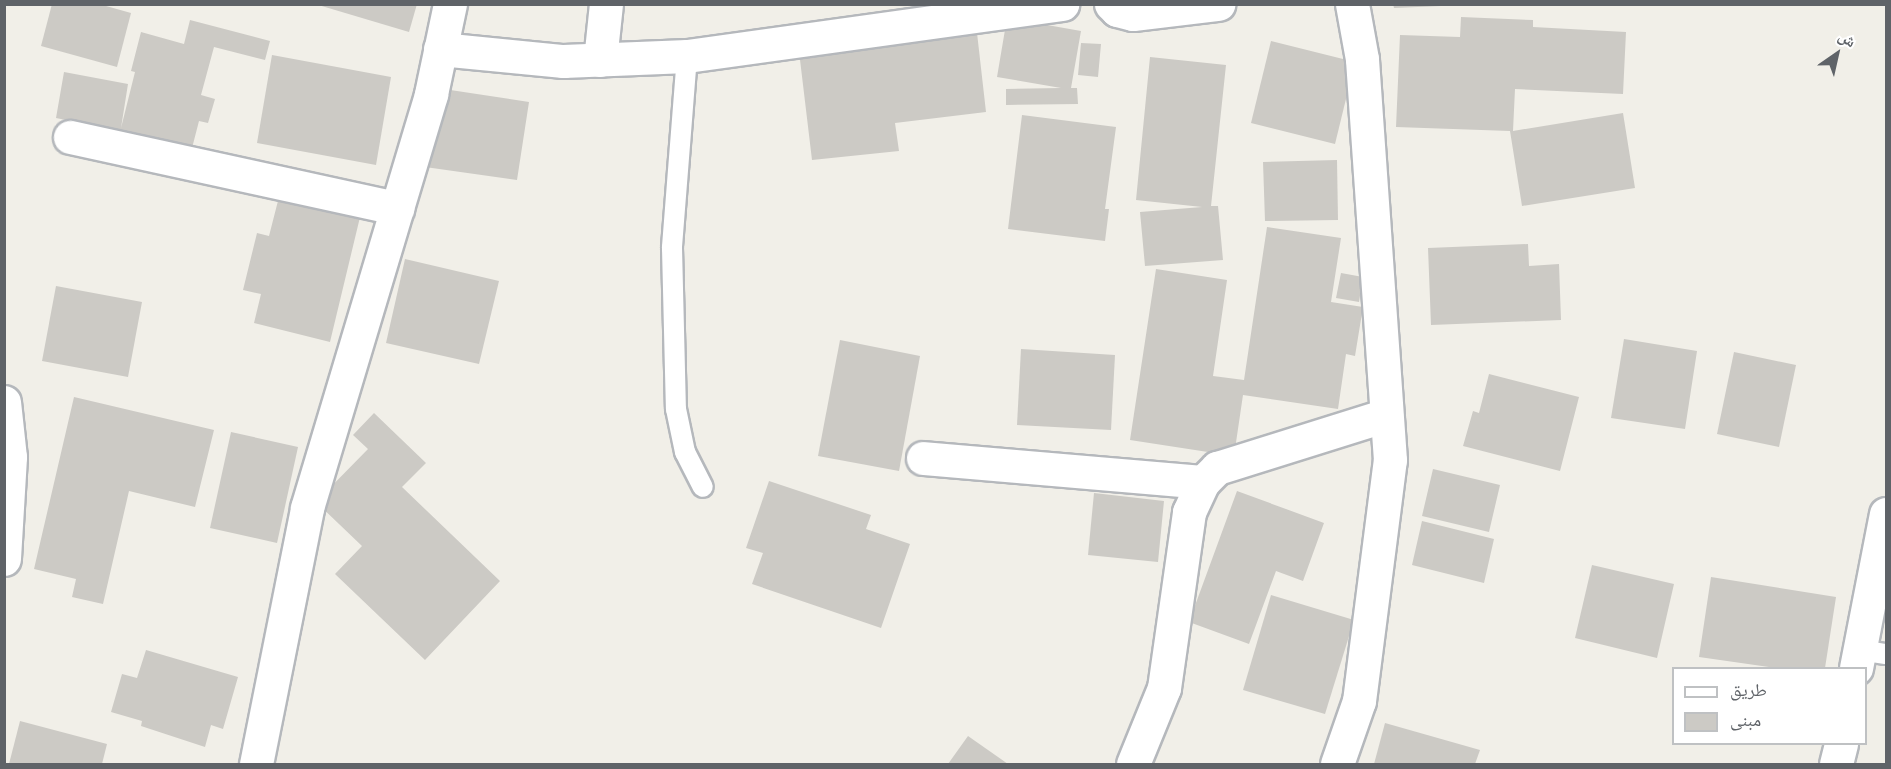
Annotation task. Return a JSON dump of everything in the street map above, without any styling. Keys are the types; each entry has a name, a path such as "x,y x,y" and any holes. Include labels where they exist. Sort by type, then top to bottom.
{"street":[{"path":"256,765 307,508 431,94 450,4"},
{"path":"600,60 606,4"},
{"path":"440,49 562,61 687,56 1062,4"},
{"path":"1111,4 1117,10 1133,14 1218,4"},
{"path":"1337,765 1359,701 1390,460 1362,59 1352,4"},
{"path":"70,137 397,208"},
{"path":"4,402 10,457 4,559"},
{"path":"1133,765 1164,688 1189,512 1203,482 1216,468 1386,415"},
{"path":"924,458 1203,482"},
{"path":"1867,658 1887,514"},
{"path":"1836,765 1841,745"}],"lane":[{"path":"687,56 672,248 676,409 685,452 703,487"}],"building":[{"path":"52,4 99,4 131,13 117,67 41,46"},
{"path":"315,4 417,4 409,32"},
{"path":"1393,4 1441,4 1441,6 1394,8"},
{"path":"1461,17 1533,20 1533,27 1626,32 1623,94 1515,89 1513,131 1623,113 1635,188 1522,206 1510,131 1396,127 1400,35 1460,37"},
{"path":"1007,18 1081,31 1071,88 1077,88 1078,104 1006,105 1006,89 1061,88 997,77"},
{"path":"190,20 270,41 265,60 214,47 201,95 215,99 208,123 199,121 191,152 119,133 120,131 56,118 64,72 128,84 121,128 135,72 131,71 141,32 184,44"},
{"path":"976,24 986,112 895,123 899,151 812,160 798,43"},
{"path":"1271,41 1355,62 1335,144 1251,123"},
{"path":"1081,43 1101,44 1098,77 1078,75"},
{"path":"272,55 391,77 376,165 257,143"},
{"path":"1150,57 1226,65 1211,206 1218,206 1223,260 1145,266 1140,212 1202,207 1136,200"},
{"path":"437,88 529,102 517,180 425,167"},
{"path":"1022,115 1116,127 1105,209 1109,209 1105,241 1008,229"},
{"path":"1337,160 1338,220 1265,221 1263,162"},
{"path":"280,193 361,213 330,342 254,323 261,294 243,290 257,233 269,236"},
{"path":"1267,227 1341,238 1331,302 1363,307 1355,356 1346,354 1338,409 1243,395 1234,456 1130,440 1156,269 1227,280 1213,376 1244,380"},
{"path":"1528,244 1529,266 1559,264 1561,320 1431,325 1428,248"},
{"path":"405,259 499,281 479,364 386,343"},
{"path":"1341,273 1363,277 1359,302 1336,298"},
{"path":"56,286 142,302 128,377 42,361"},
{"path":"1624,339 1697,351 1685,429 1611,418"},
{"path":"840,340 920,356 899,471 818,456"},
{"path":"1021,349 1115,355 1111,430 1017,425"},
{"path":"1734,352 1796,365 1779,447 1717,434"},
{"path":"1489,374 1579,397 1560,471 1463,446 1473,411 1479,413"},
{"path":"74,397 214,430 195,507 129,491 103,604 72,597 76,579 34,569"},
{"path":"374,413 426,463 402,487 500,581 425,660 335,574 362,546 316,502 368,449 353,435"},
{"path":"231,432 298,447 277,543 210,528"},
{"path":"1433,469 1500,485 1489,532 1422,516"},
{"path":"769,481 871,515 866,529 910,544 881,628 752,584 763,553 746,548"},
{"path":"1237,491 1324,523 1303,581 1276,571 1249,644 1189,622"},
{"path":"1094,493 1164,501 1158,562 1088,555"},
{"path":"1422,521 1494,539 1484,583 1412,565"},
{"path":"1592,565 1674,584 1657,658 1575,638"},
{"path":"1711,577 1836,597 1825,667 1769,667 1699,657"},
{"path":"1271,595 1354,620 1325,714 1243,690"},
{"path":"146,650 238,677 223,729 211,725 205,747 141,726 142,721 111,712 122,674 137,678"},
{"path":"20,721 107,744 102,764 9,764"},
{"path":"1385,723 1480,750 1475,764 1374,764"},
{"path":"968,736 1008,764 948,764"}]}
